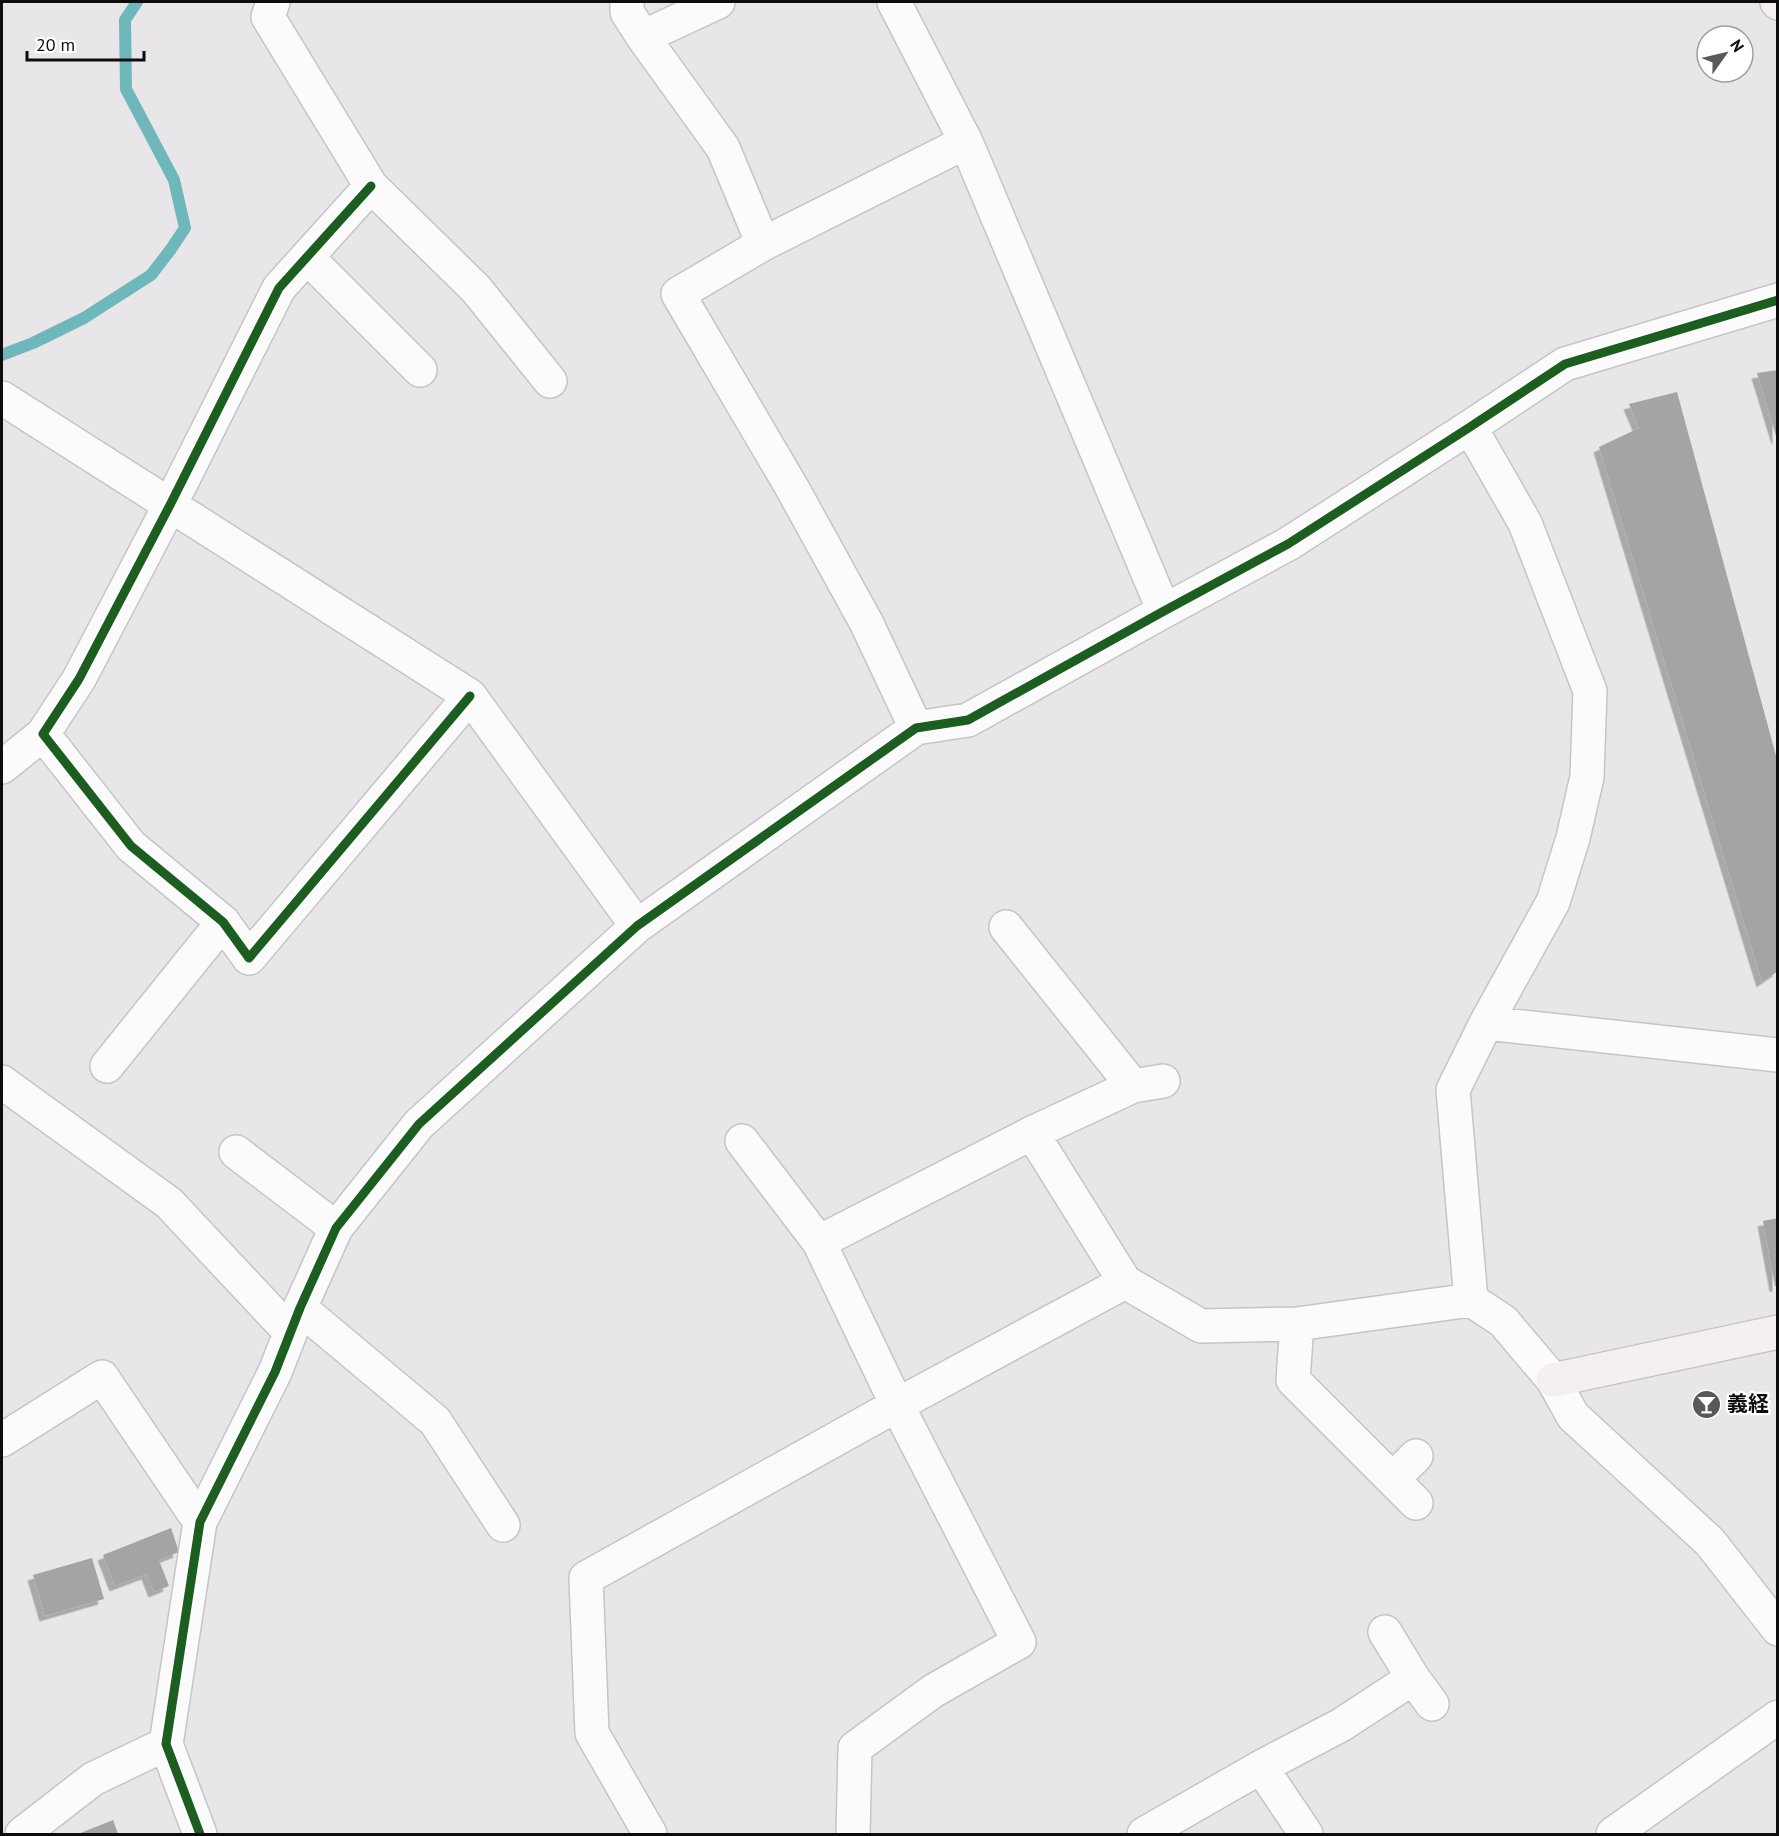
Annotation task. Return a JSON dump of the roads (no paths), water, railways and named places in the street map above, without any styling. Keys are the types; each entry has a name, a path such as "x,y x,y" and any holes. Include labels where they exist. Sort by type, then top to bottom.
{"street":[{"path":"273,2 268,16 371,186 476,289 550,381"},
{"path":"627,2 627,12 643,37 723,148 763,244"},
{"path":"643,37 718,2"},
{"path":"894,2 966,142 1164,611"},
{"path":"916,728 866,622 785,476 678,294 763,244 966,142"},
{"path":"2,767 43,734 79,679 279,288 371,186"},
{"path":"307,256 420,370"},
{"path":"200,1834 166,1744 200,1522 275,1372 295,1320 336,1228 419,1124 637,926 916,728 968,720 1288,544 1565,364 1778,300"},
{"path":"2,398 470,696 637,926"},
{"path":"1470,427 1525,523 1590,691 1587,777 1570,848 1553,902 1486,1023 1454,1090 1471,1300"},
{"path":"43,734 130,846 223,922 249,958 470,696"},
{"path":"107,1066 223,922"},
{"path":"819,1242 1032,1133 1148,1084 1006,927"},
{"path":"1486,1023 1778,1055"},
{"path":"2,1082 169,1203 295,1320 435,1421 503,1525"},
{"path":"1032,1133 1125,1282 1201,1326 1297,1324 1471,1300 1503,1321 1552,1380 1573,1416 1710,1542 1778,1629"},
{"path":"742,1141 819,1242 897,1405 1018,1642 933,1691 855,1748 853,1834"},
{"path":"236,1152 336,1228"},
{"path":"650,1834 592,1733 586,1578 897,1405 1125,1282"},
{"path":"1297,1324 1293,1380 1416,1503"},
{"path":"1552,1380 1778,1332"},
{"path":"2,1440 102,1377 200,1522"},
{"path":"1393,1479 1416,1456"},
{"path":"1385,1632 1432,1704"},
{"path":"1144,1834 1261,1767 1341,1725 1413,1678"},
{"path":"1612,1834 1778,1718"},
{"path":"22,1834 93,1779 166,1744"},
{"path":"1261,1767 1306,1834"}],"waterway":[{"path":"2,355 33,343 84,318 151,275 185,228 174,180 126,89 125,20 137,2"}],"place":[{"name":"義経","path":"1706,1404"}]}
